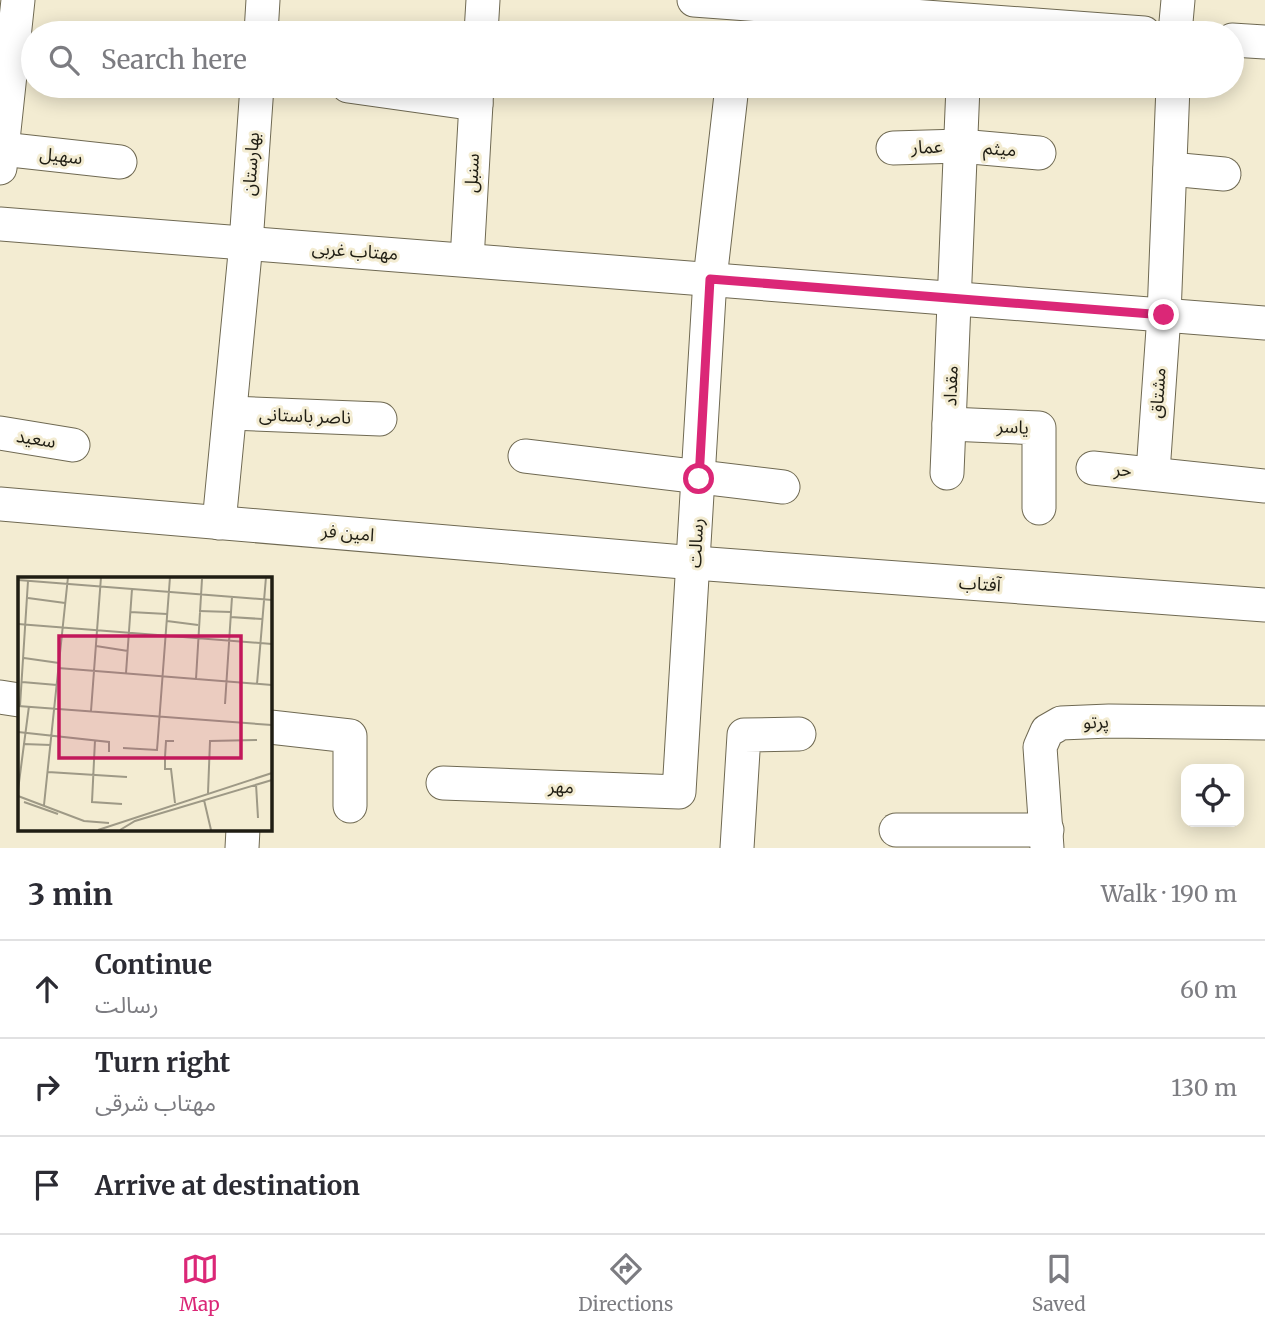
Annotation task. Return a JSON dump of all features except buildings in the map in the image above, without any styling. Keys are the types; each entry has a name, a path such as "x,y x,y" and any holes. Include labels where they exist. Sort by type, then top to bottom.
{"street":[{"path":"1,159 5,78 18,0"},
{"path":"262,21 263,0"},
{"path":"482,21 483,0"},
{"path":"694,0 740,12 995,21"},
{"path":"1176,21 1178,0"},
{"path":"1244,41 1265,42"},
{"name":"بهارستان","path":"219,523 246,243 256,98"},
{"name":"سنبل","path":"467,260 477,98"},
{"name":"رسالت","path":"679,792 695,563 710,279 731,98"},
{"path":"955,298 962,98"},
{"name":"مشتاق","path":"1153,472 1164,315 1173,98"},
{"name":"عمار","path":"894,148 960,146"},
{"name":"میثم","path":"960,146 1039,153"},
{"name":"سهیل","path":"1,159 120,162"},
{"path":"1170,169 1224,174"},
{"name":"مهتاب غربی","path":"0,224 1265,323"},
{"name":"مقداد","path":"947,473 955,298"},
{"name":"ناصر باستانی","path":"230,413 380,419"},
{"name":"یاسر","path":"950,424 1039,428 1039,508"},
{"name":"سعید","path":"0,433 73,445"},
{"path":"525,456 783,487"},
{"name":"حر","path":"1093,468 1153,472 1265,486"},
{"name":"امین فر","path":"0,504 695,563"},
{"name":"آفتاب","path":"695,563 1265,605"},
{"path":"0,697 18,700"},
{"name":"پرتو","path":"1047,839 1040,747 1047,731 1061,723 1265,723"},
{"path":"271,727 349,736 349,806"},
{"path":"737,848 744,735 799,734"},
{"name":"مهر","path":"443,783 679,792"},
{"path":"242,848 243,830"},
{"path":"896,830 1047,839"}],"route":[{"path":"699,479 710,279 1164,315"}]}
